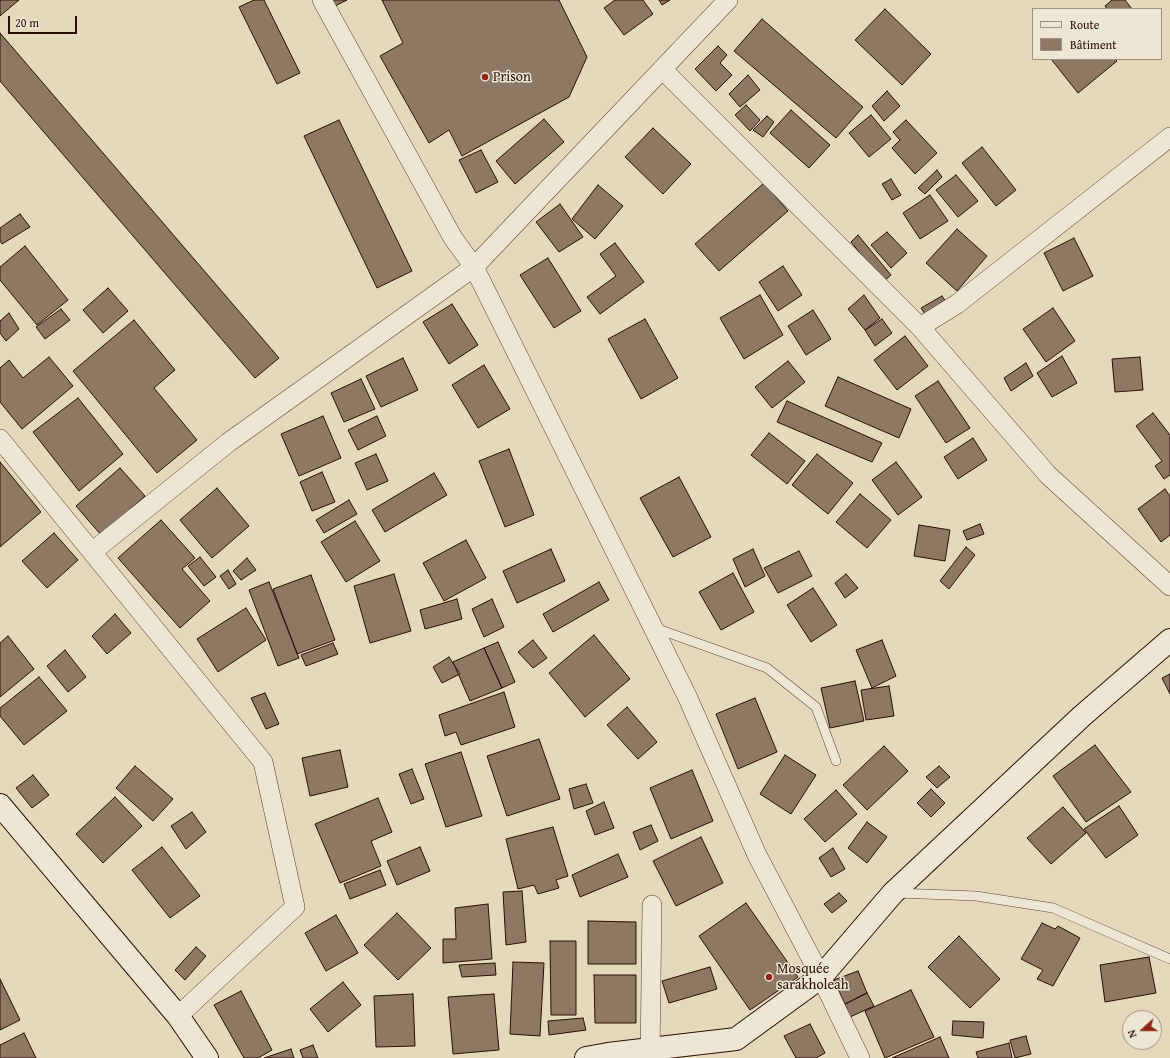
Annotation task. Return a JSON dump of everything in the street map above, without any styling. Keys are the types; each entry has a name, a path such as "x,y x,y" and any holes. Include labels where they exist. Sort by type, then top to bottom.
{"street":[{"path":"322,0 453,238 474,267 687,696 757,855 821,977 860,1058"},
{"path":"92,552 229,442 474,267 728,0"},
{"path":"662,69 920,326 1048,475 1170,586"},
{"path":"920,326 957,304 1170,137"},
{"path":"0,439 263,762 295,907 178,1016"},
{"path":"586,1058 650,1054 736,1039 821,977 893,893 1082,716 1170,640"},
{"path":"0,805 178,1016 206,1058"},
{"path":"650,1054 652,905"}],"lane":[{"path":"652,627 767,668 816,707 836,761"},
{"path":"893,893 976,896 1053,908 1170,960"}],"building":[{"path":"0,0 19,0 0,16"},
{"path":"254,0 264,0 300,73 277,84 239,7"},
{"path":"328,0 347,0 331,8"},
{"name":"Prison","path":"382,0 559,0 587,57 569,97 462,156 449,130 429,143 380,56 403,43"},
{"path":"615,0 643,0 653,14 624,35 604,8"},
{"path":"659,0 670,0 662,5"},
{"path":"1112,0 1125,0 1131,8 1106,8 1105,6"},
{"path":"885,9 931,54 902,85 855,40"},
{"path":"762,19 863,107 836,138 734,51"},
{"path":"0,33 279,358 255,378 0,81"},
{"path":"718,46 727,55 720,63 732,75 716,91 695,69"},
{"path":"1052,60 1117,61 1078,93"},
{"path":"748,75 760,90 740,107 729,94"},
{"path":"887,91 900,106 884,121 872,106"},
{"path":"746,105 760,120 750,131 735,115"},
{"path":"791,110 830,145 809,168 770,133"},
{"path":"871,115 891,139 869,157 849,133"},
{"path":"767,116 774,122 763,137 753,130"},
{"path":"544,119 564,142 515,184 496,161"},
{"path":"339,120 412,271 377,288 304,136"},
{"path":"906,120 937,153 915,174 892,148 900,140 893,132"},
{"path":"653,128 691,164 663,194 625,157"},
{"path":"982,147 1016,190 996,206 962,163"},
{"path":"481,150 498,182 476,193 459,160"},
{"path":"937,170 942,177 925,194 918,188"},
{"path":"956,175 978,201 958,217 936,190"},
{"path":"891,179 901,195 892,200 882,184"},
{"path":"764,183 788,211 719,271 695,244"},
{"path":"598,185 623,206 595,239 572,219"},
{"path":"930,195 948,221 920,239 903,213"},
{"path":"560,204 583,237 559,252 536,222"},
{"path":"20,214 30,227 2,244 0,241 0,228"},
{"path":"957,229 987,256 957,291 926,263"},
{"path":"887,232 907,253 891,268 871,245"},
{"path":"858,235 891,275 883,282 851,242"},
{"path":"1074,238 1093,276 1063,291 1044,253"},
{"path":"615,243 644,282 600,314 587,297 616,276 600,254"},
{"path":"25,246 68,300 37,325 0,280 0,267"},
{"path":"548,258 581,311 554,328 520,275"},
{"path":"783,266 802,295 778,311 759,282"},
{"path":"108,288 128,311 103,333 83,310"},
{"path":"760,295 783,335 744,359 720,318"},
{"path":"864,295 880,318 865,330 848,309"},
{"path":"942,296 948,305 927,317 921,308"},
{"path":"452,304 478,345 449,364 423,322"},
{"path":"1053,308 1075,341 1046,362 1023,329"},
{"path":"61,309 70,320 45,339 36,327"},
{"path":"813,310 831,339 806,355 788,326"},
{"path":"9,313 19,329 6,341 0,333 0,321"},
{"path":"645,319 678,378 641,399 608,339"},
{"path":"882,319 892,333 875,346 865,330"},
{"path":"134,320 175,370 154,388 197,440 157,473 73,371"},
{"path":"905,336 928,366 897,390 874,360"},
{"path":"1062,356 1077,383 1052,397 1037,373"},
{"path":"49,357 73,386 22,429 0,402 0,368 9,360 23,378"},
{"path":"1140,357 1143,390 1115,392 1112,359"},
{"path":"403,358 418,390 381,407 366,376"},
{"path":"788,361 805,382 772,408 755,387"},
{"path":"1026,363 1033,376 1011,391 1004,378"},
{"path":"484,365 510,409 478,428 452,385"},
{"path":"838,377 911,409 899,438 825,406"},
{"path":"361,379 375,409 344,422 331,393"},
{"path":"938,381 970,428 946,443 915,396"},
{"path":"78,398 123,454 79,491 33,432"},
{"path":"787,401 882,443 872,462 777,422"},
{"path":"1153,413 1170,435 1170,475 1164,479 1155,466 1162,461 1136,426"},
{"path":"323,416 341,458 299,476 281,434"},
{"path":"377,416 386,436 358,450 348,430"},
{"path":"769,433 805,461 787,484 751,455"},
{"path":"973,438 987,460 958,479 944,457"},
{"path":"509,449 534,515 505,527 479,461"},
{"path":"376,454 388,481 367,490 355,463"},
{"path":"817,454 853,483 828,514 792,485"},
{"path":"0,462 41,512 0,547"},
{"path":"896,462 922,497 898,515 872,480"},
{"path":"120,468 145,496 101,535 76,506"},
{"path":"322,472 335,502 312,511 300,482"},
{"path":"434,473 447,495 385,532 372,510"},
{"path":"679,477 711,537 673,557 640,498"},
{"path":"217,488 249,526 212,558 180,520"},
{"path":"1165,489 1170,496 1170,535 1161,542 1138,509"},
{"path":"860,494 891,520 867,548 836,522"},
{"path":"349,500 357,514 324,533 316,520"},
{"path":"161,520 195,558 182,569 210,601 180,628 118,558"},
{"path":"355,521 380,561 346,582 321,542"},
{"path":"980,524 984,534 967,540 963,531"},
{"path":"919,525 950,530 945,561 914,556"},
{"path":"54,533 78,560 47,588 22,561"},
{"path":"466,540 486,578 444,601 423,563"},
{"path":"966,547 975,555 949,589 940,581"},
{"path":"551,549 565,581 517,603 503,571"},
{"path":"753,549 765,576 745,587 733,559"},
{"path":"799,551 812,576 778,593 764,568"},
{"path":"200,557 216,577 204,586 188,566"},
{"path":"247,558 256,570 241,580 233,571"},
{"path":"228,570 236,584 229,589 220,576"},
{"path":"733,573 754,612 721,630 699,592"},
{"path":"394,574 411,631 370,643 354,586"},
{"path":"846,574 858,588 845,598 835,583"},
{"path":"311,575 335,640 297,654 273,589"},
{"path":"269,582 299,658 278,666 249,590"},
{"path":"599,582 609,600 553,632 543,614"},
{"path":"813,588 837,625 811,642 787,605"},
{"path":"457,599 462,619 425,629 420,610"},
{"path":"492,599 504,627 484,637 472,609"},
{"path":"246,608 266,640 218,672 197,639"},
{"path":"115,614 131,633 107,654 92,636"},
{"path":"594,635 630,679 585,717 549,673"},
{"path":"8,636 34,669 0,697 0,643"},
{"path":"533,640 547,658 533,668 518,652"},
{"path":"882,640 896,676 872,688 856,650"},
{"path":"498,642 515,682 502,688 484,648"},
{"path":"333,643 338,654 306,666 301,655"},
{"path":"484,648 502,688 470,701 453,662"},
{"path":"65,650 86,677 68,692 47,666"},
{"path":"449,657 460,674 442,683 433,667"},
{"path":"1170,674 1170,694 1162,678"},
{"path":"39,677 67,711 24,745 0,716 0,708"},
{"path":"855,681 864,721 830,728 821,688"},
{"path":"889,686 894,716 866,720 861,690"},
{"path":"504,692 515,727 461,745 456,732 445,736 439,715"},
{"path":"265,693 279,724 266,729 251,698"},
{"path":"755,698 777,752 738,769 716,714"},
{"path":"627,707 657,742 638,759 607,725"},
{"path":"539,739 560,799 507,816 487,756"},
{"path":"1095,745 1131,792 1086,822 1053,776"},
{"path":"884,746 908,771 867,810 843,785"},
{"path":"340,750 348,787 310,796 302,758"},
{"path":"461,752 482,816 446,827 425,764"},
{"path":"785,755 816,775 791,814 760,794"},
{"path":"135,766 173,799 153,821 116,788"},
{"path":"939,766 950,777 937,788 926,777"},
{"path":"412,769 424,799 411,804 399,774"},
{"path":"692,770 713,821 671,839 650,788"},
{"path":"33,775 49,795 32,808 16,788"},
{"path":"586,784 593,803 574,809 569,789"},
{"path":"931,789 945,803 931,817 917,803"},
{"path":"836,790 857,814 825,842 804,819"},
{"path":"115,797 142,826 103,863 76,834"},
{"path":"378,798 392,832 371,841 381,866 340,883 315,824"},
{"path":"604,802 614,828 595,835 586,811"},
{"path":"1119,806 1138,835 1106,858 1084,829"},
{"path":"1063,807 1086,833 1051,864 1027,838"},
{"path":"192,812 206,832 186,849 171,826"},
{"path":"867,822 887,837 867,863 848,848"},
{"path":"651,825 658,841 640,850 633,832"},
{"path":"553,827 568,876 556,880 559,888 538,894 534,885 518,889 506,839"},
{"path":"701,837 723,883 676,906 653,861"},
{"path":"162,847 200,896 170,918 132,870"},
{"path":"420,847 430,871 397,885 387,861"},
{"path":"833,848 845,869 831,877 819,858"},
{"path":"618,854 628,877 580,897 572,875"},
{"path":"380,870 386,885 350,899 344,884"},
{"path":"522,891 526,942 506,945 503,892"},
{"path":"839,893 847,901 832,913 824,904"},
{"path":"746,903 798,977 750,1010 699,936"},
{"path":"488,904 492,959 443,963 443,939 456,939 455,908"},
{"path":"397,913 431,948 398,980 364,945"},
{"path":"336,915 358,953 326,971 305,933"},
{"path":"588,921 636,922 636,964 588,964"},
{"path":"1042,923 1055,929 1058,926 1080,938 1053,986 1037,979 1043,970 1021,959"},
{"path":"959,936 1000,979 970,1008 928,967"},
{"path":"550,941 576,941 576,1015 551,1015"},
{"path":"196,947 206,956 185,980 175,970"},
{"path":"1149,957 1156,993 1105,1002 1100,965"},
{"path":"513,962 544,963 540,1036 510,1034"},
{"path":"495,963 496,975 462,977 459,965"},
{"path":"710,967 717,989 669,1003 662,981"},
{"path":"858,971 867,993 845,1004 834,980"},
{"path":"594,975 636,975 636,1023 595,1023"},
{"path":"0,979 20,1020 0,1030"},
{"path":"343,982 361,1005 328,1032 310,1009"},
{"path":"911,990 934,1037 885,1058 865,1011"},
{"path":"241,991 272,1050 258,1058 244,1058 214,1005"},
{"path":"867,993 874,1006 850,1017 845,1004"},
{"path":"413,994 415,1046 376,1047 374,996"},
{"path":"494,994 499,1050 453,1054 448,997"},
{"path":"583,1018 586,1030 549,1035 548,1021"},
{"path":"953,1021 984,1022 983,1038 952,1035"},
{"path":"810,1024 825,1053 816,1058 796,1058 784,1036"},
{"path":"24,1033 36,1058 0,1058 0,1045"},
{"path":"1026,1036 1031,1054 1015,1058 1010,1040"},
{"path":"940,1037 949,1058 892,1058"},
{"path":"1009,1043 1012,1058 978,1058 976,1052"},
{"path":"313,1045 318,1058 303,1058 300,1050"},
{"path":"291,1049 294,1058 264,1058"}],"place":[{"name":"Prison","path":"485,77"},
{"name":"Mosquée sarakholeah","path":"769,977"}]}
